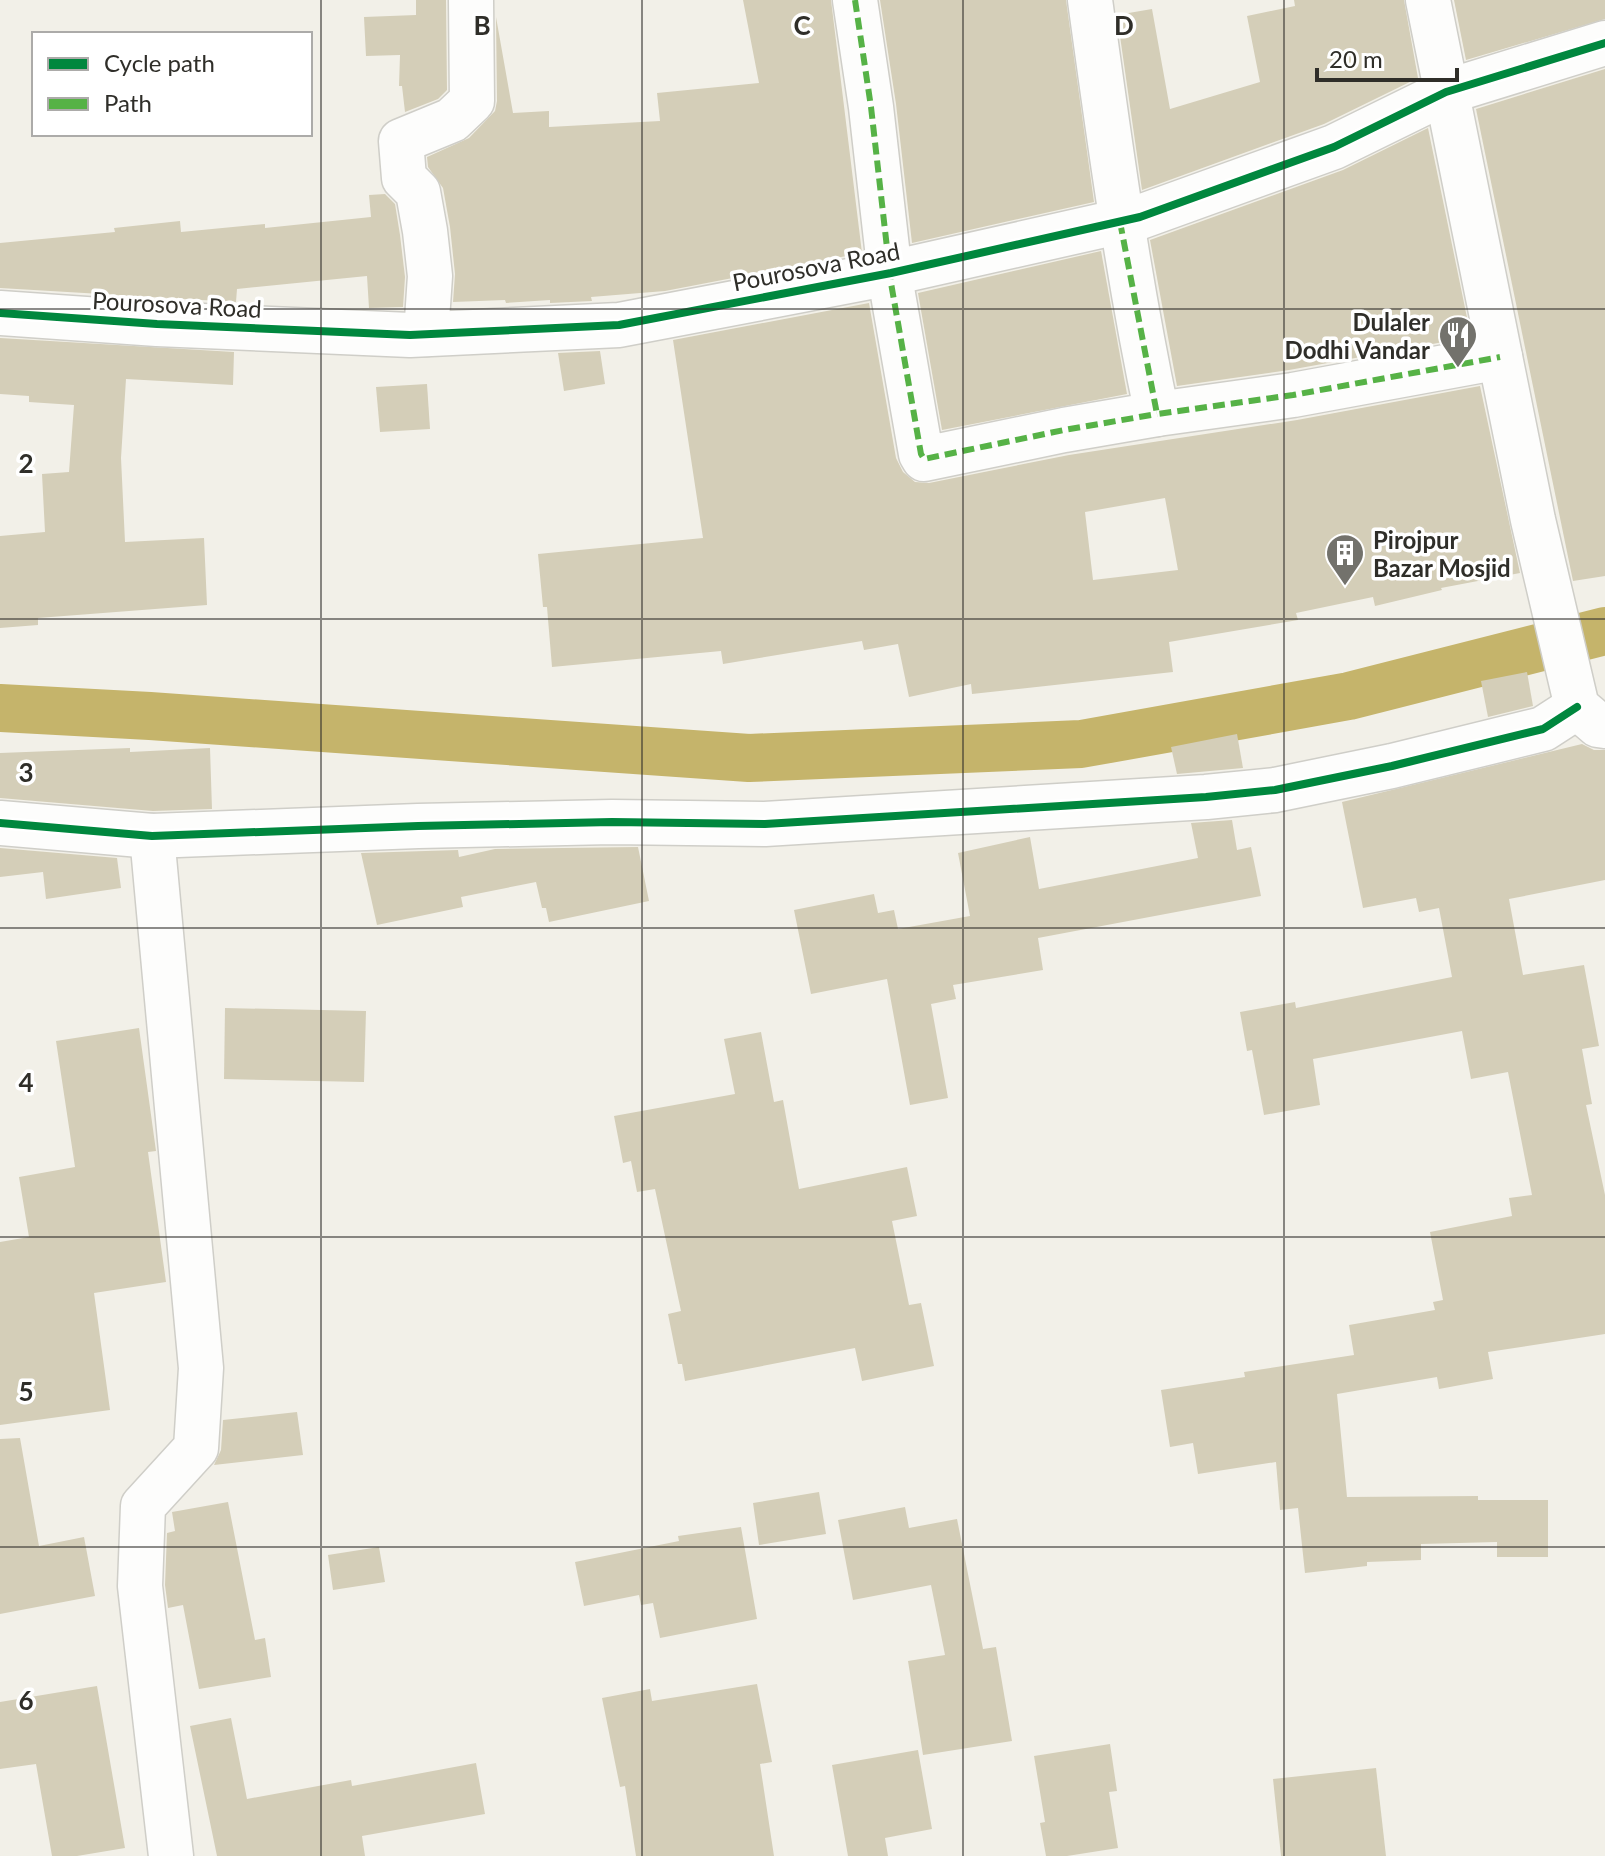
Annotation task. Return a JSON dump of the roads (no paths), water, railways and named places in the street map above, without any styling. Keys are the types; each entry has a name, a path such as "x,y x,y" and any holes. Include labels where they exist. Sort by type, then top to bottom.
{"street":[{"path":"426,334 430,276 425,231 418,192 404,178 401,141 452,120 472,101 471,0"},
{"path":"855,0 903,357 924,459 1064,430 1293,395 1500,357"},
{"path":"1090,0 1120,222 1157,414"},
{"path":"0,823 152,836 612,822 765,824 1220,795 1275,790 1392,766 1591,716 1533,520 1428,0"},
{"name":"Pourosova Road","path":"0,313 157,324 426,334 619,325 891,273 1120,222 1334,147 1446,92 1605,43"},
{"path":"152,836 201,1368 196,1448 143,1506 140,1586 171,1856"}],"waterway":[{"path":"0,708 749,758 1081,744 1349,696 1605,631"}],"place":[{"name":"Dulaler Dodhi Vandar","path":"1458,369"},
{"name":"Pirojpur Bazar Mosjid","path":"1345,587"}]}
